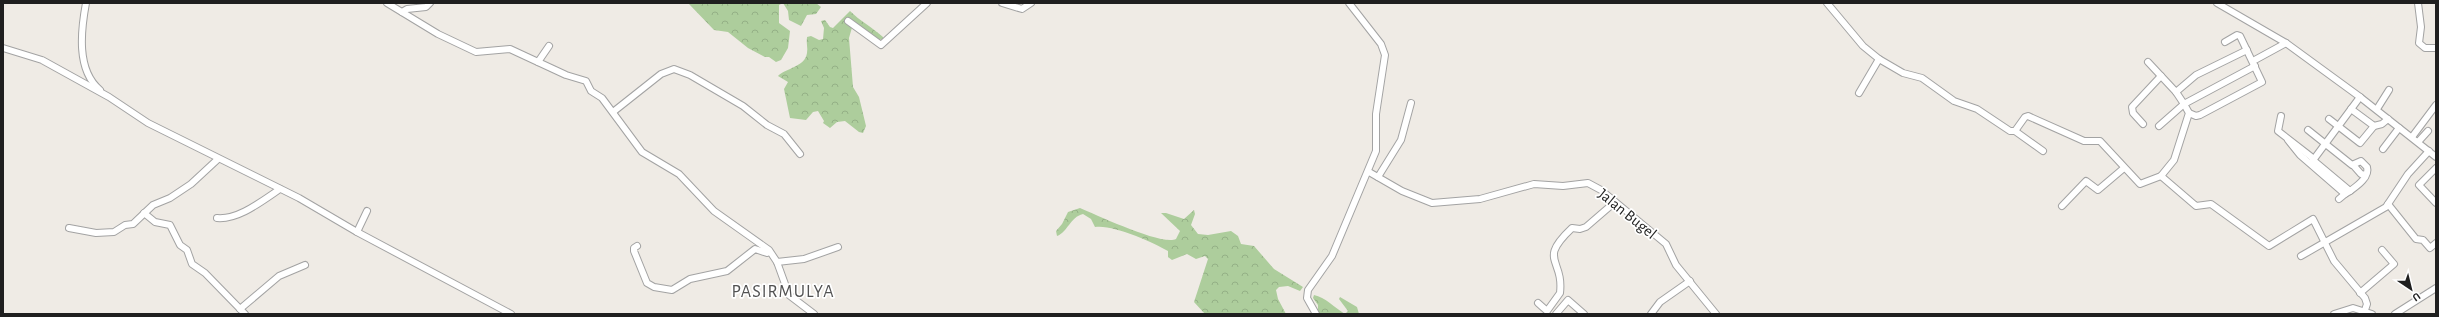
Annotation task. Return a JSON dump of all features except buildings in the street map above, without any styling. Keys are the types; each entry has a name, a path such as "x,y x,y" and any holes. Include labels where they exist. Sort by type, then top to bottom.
{"street":[{"path":"86,3 82,28 86,70 95,86 109,97 148,123 280,189 508,313"},
{"path":"387,3 438,34 476,52 510,48 566,75 586,80 591,91 601,97 642,152 678,174 714,211 769,250 775,259 789,295 814,314"},
{"path":"402,12 407,9 426,7 430,3"},
{"path":"848,21 881,45 927,3"},
{"path":"1002,3 1022,9 1031,3"},
{"path":"1316,314 1307,296 1313,281 1332,256 1369,172 1376,150 1376,114 1385,55 1381,44 1349,3"},
{"path":"1827,3 1863,46 1879,59 1903,73 1922,78 1954,101 1976,109 2010,131 2016,131 2043,150"},
{"path":"2217,3 2232,6 2286,43 2360,97 2436,157"},
{"path":"2418,3 2421,27 2419,43 2425,48 2436,48"},
{"path":"2148,62 2176,92 2189,113 2196,116 2200,115 2262,83 2239,35 2225,42"},
{"path":"2159,126 2184,104 2254,64 2286,43"},
{"path":"538,62 548,46"},
{"path":"3,48 42,60 109,97"},
{"path":"2176,92 2196,74 2247,50"},
{"path":"1859,93 1879,59"},
{"path":"613,112 661,74 674,69 690,75 744,106 767,125 784,134 800,154"},
{"path":"2144,124 2133,113 2132,107 2161,76"},
{"path":"2377,110 2389,90"},
{"path":"2312,161 2360,97"},
{"path":"1378,177 1399,144 1411,103"},
{"path":"2412,137 2436,105"},
{"path":"2351,109 2374,126"},
{"path":"2016,131 2025,117 2028,116 2084,141 2100,141 2140,184 2161,176 2174,160 2189,113"},
{"path":"2281,116 2278,130 2347,192"},
{"path":"2329,119 2360,143 2374,126 2382,124 2388,119"},
{"path":"2383,149 2399,128"},
{"path":"2308,130 2354,166 2361,174 2365,175 2361,182 2339,199"},
{"path":"2418,142 2428,131"},
{"path":"2302,256 2324,241 2388,204 2408,174 2429,150"},
{"path":"68,228 96,233 115,232 124,225 133,224 153,205 170,198 191,184 218,159"},
{"path":"2062,206 2086,181 2098,190 2124,168"},
{"path":"2436,168 2419,185 2436,203"},
{"name":"Jalan Bugel","path":"1369,172 1402,191 1432,203 1480,199 1542,183 1563,186 1588,183 1615,202 1666,244 1673,260 1716,314"},
{"path":"2161,176 2196,206 2211,204 2269,246 2311,218 2334,261 2366,301 2366,310"},
{"path":"217,218 225,218 246,210 280,189"},
{"path":"1538,303 1547,311 1560,293 1554,255 1556,244 1572,228 1580,229 1586,227 1615,202"},
{"path":"2388,204 2416,239 2423,240 2430,248 2436,243"},
{"path":"357,232 367,211"},
{"path":"144,213 155,222 170,225 180,245 187,250 192,264 204,273 243,312 279,276 305,265"},
{"path":"637,246 633,249 647,283 654,287 672,290 690,279 727,271 755,249 775,259 804,259 838,246"},
{"path":"2360,293 2394,264 2382,250"},
{"path":"1652,314 1660,302 1690,281"},
{"path":"2395,314 2436,288"},
{"path":"1556,314 1568,300 1582,313"},
{"path":"2334,314 2353,308 2366,310 2372,314"}],"green space":[{"path":"688,3 783,3 779,5 779,23 790,31 788,48 781,60 776,62 769,57 765,57 748,48 728,32 714,30"},
{"path":"783,3 816,3 821,7 816,14 807,15 801,26 789,20 788,11"},
{"path":"850,11 883,37 883,39 879,40 855,23 853,24 849,38 853,87 859,97 866,126 863,133 859,132 845,121 837,122 830,128 823,123 824,121 818,111 813,112 806,120 790,118 784,89 788,82 778,76 799,64 806,58 807,37 811,36 819,40 823,39 824,28 821,21 825,20 830,27 833,28"},
{"path":"1080,208 1144,234 1169,240 1176,239 1180,231 1161,213 1166,213 1184,219 1194,210 1195,214 1191,225 1198,234 1208,235 1231,231 1238,236 1241,244 1254,246 1274,269 1303,287 1300,291 1288,286 1279,287 1276,290 1278,299 1286,314 1205,314 1194,302 1208,259 1205,256 1196,259 1187,254 1172,260 1168,257 1168,251 1161,247 1122,231 1111,228 1095,227 1091,219 1083,214 1075,218 1061,234 1057,236 1056,231 1062,224 1068,212"},
{"path":"1314,295 1326,300 1345,314 1318,314 1318,305 1313,298"},
{"path":"1340,297 1357,307 1359,314 1345,314 1348,311 1339,299"}],"district":[{"name":"PASIRMULYA","path":"783,291"}]}
